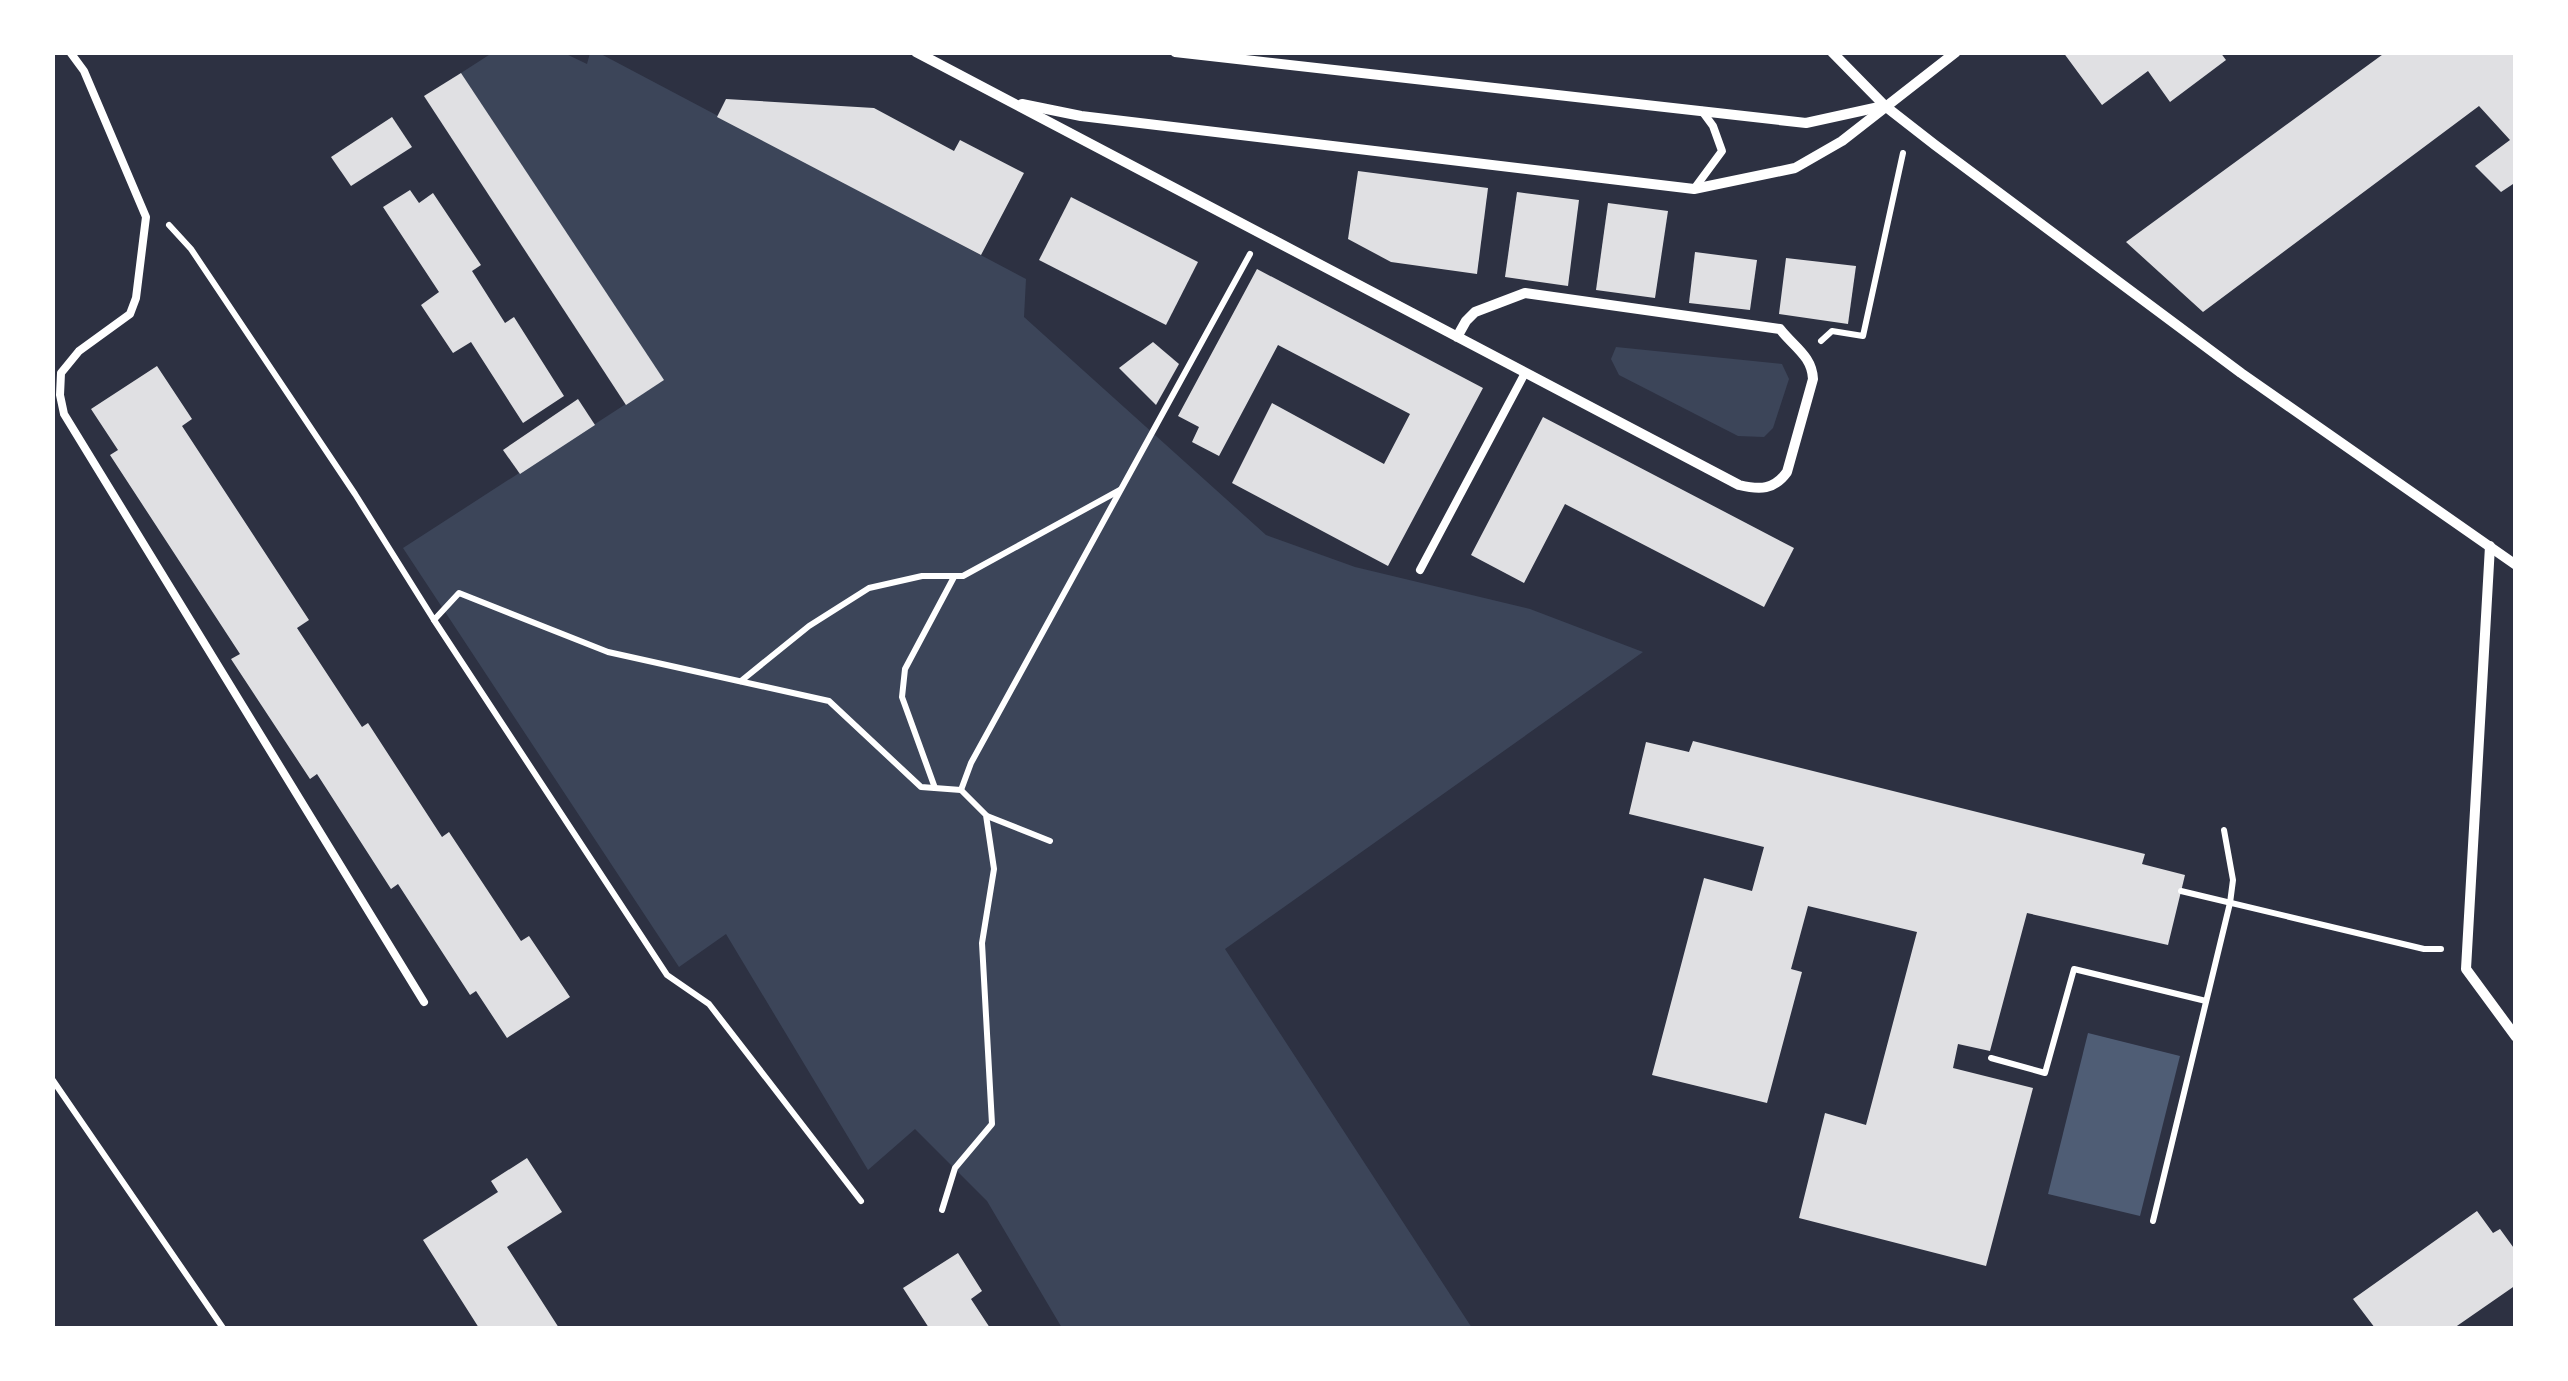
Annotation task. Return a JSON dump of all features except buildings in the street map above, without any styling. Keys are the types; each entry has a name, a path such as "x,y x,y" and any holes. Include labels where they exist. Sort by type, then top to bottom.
{"street":[{"path":"916,52 1261,234 1740,485 1768,488 1780,483 1787,472 1813,380 1813,367 1780,330 1526,293 1475,312 1458,337"},
{"path":"1174,52 1806,123 1884,106"},
{"path":"1832,52 1884,106 1909,125 2241,372 2516,564"},
{"path":"1006,100 1081,116 1694,189 1796,168 1842,141 1956,52"},
{"path":"2490,546 2466,969 2516,1037"}],"lane":[{"path":"70,52 84,72 146,216 136,298 130,314 80,351 60,373 64,414 424,1002"},
{"path":"1694,189 1722,151 1713,126 1702,111"},
{"path":"1420,570 1526,372"}],"path":[{"path":"1805,355 1832,332 1863,336 1909,125"},
{"path":"167,222 191,249 355,494 667,975 709,1004 862,1201"},
{"path":"961,790 972,763 1261,234"},
{"path":"742,681 809,626 869,588 922,576 963,576 1121,490"},
{"path":"935,788 902,697 905,669 954,576"},
{"path":"434,620 459,593 608,652 829,701 921,786 961,790 986,815 1050,841"},
{"path":"942,1210 954,1168 992,1124 982,943 994,870 986,815"},
{"path":"2153,1221 2230,903 2233,880 2224,830"},
{"path":"2181,891 2424,949 2468,949"},
{"path":"1991,1058 2045,1073 2074,969 2206,1001"},
{"path":"52,1080 223,1328"}],"shaded area":[{"path":"492,53 564,53 587,64 590,53 599,53 1026,279 1024,317 1266,535 1355,567 1530,609 1643,652 1225,949 1472,1328 1062,1328 987,1201 915,1129 868,1170 726,934 679,967 403,548 663,380 461,73"},
{"path":"1616,347 1782,364 1789,379 1773,428 1764,437 1738,436 1619,375 1611,359"},
{"path":"2088,1033 2180,1056 2140,1216 2048,1194"}]}
